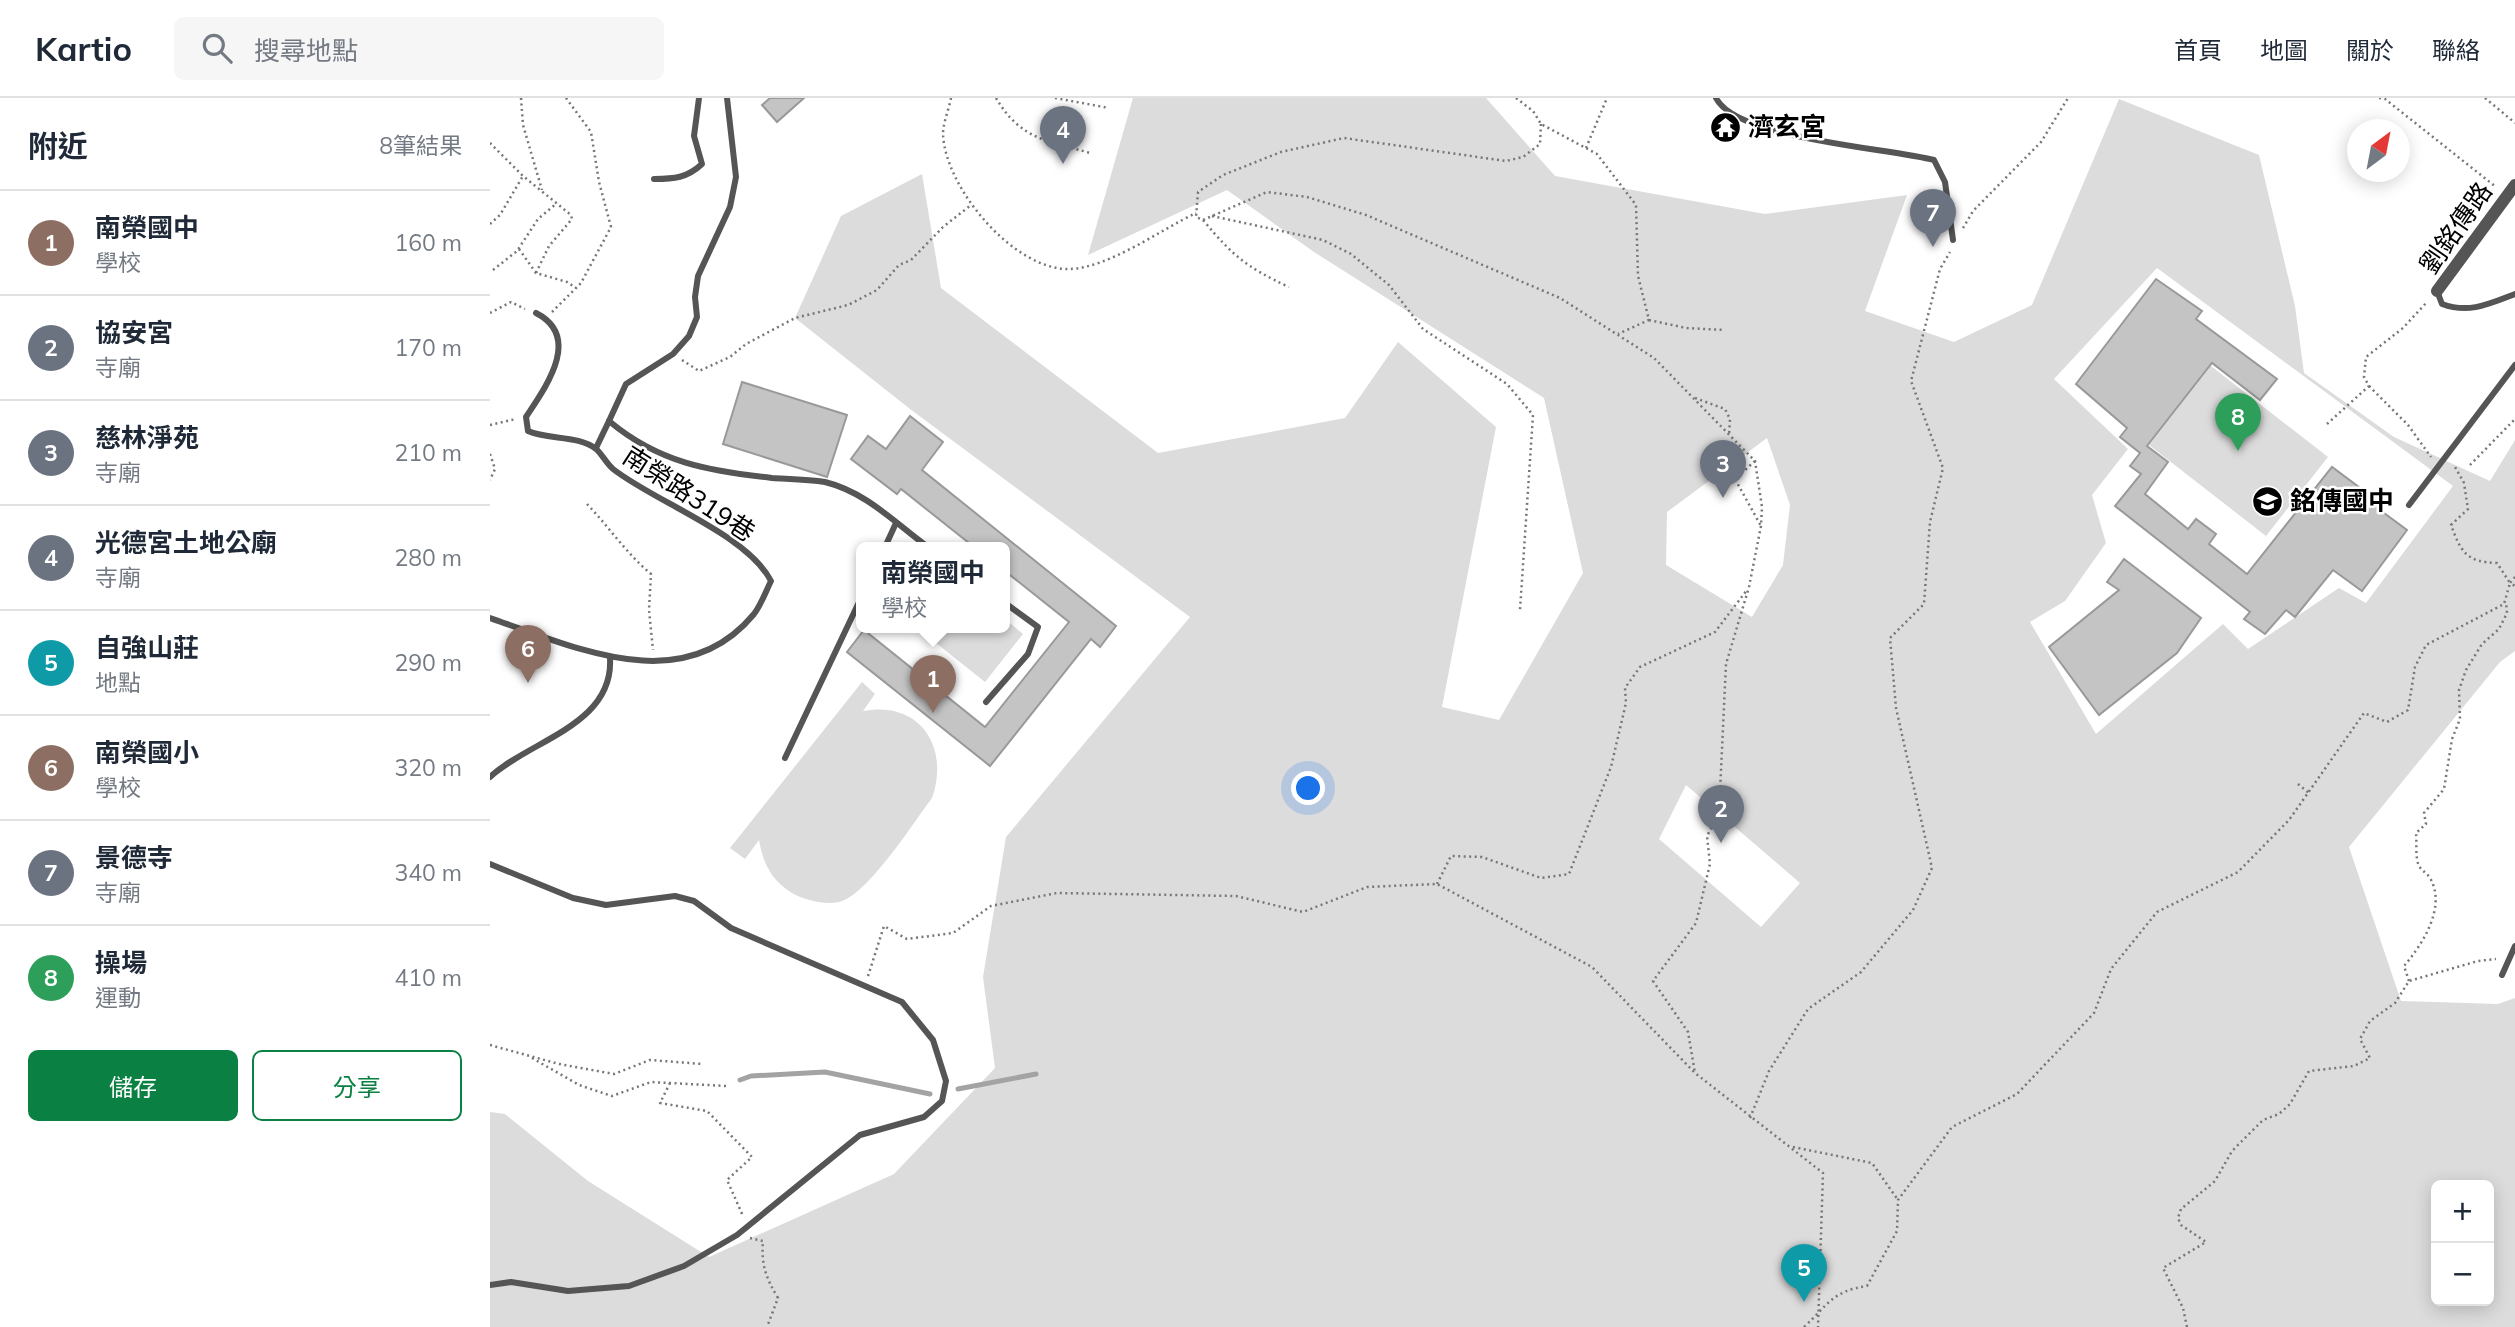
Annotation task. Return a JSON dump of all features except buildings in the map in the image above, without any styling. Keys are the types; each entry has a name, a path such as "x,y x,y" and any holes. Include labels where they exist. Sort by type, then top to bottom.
{"street":[{"name":"劉銘傳路","path":"2437,291 2511,190"}],"lane":[{"path":"654,179 675,179 693,172 702,164 694,136 699,98"},
{"path":"596,448 626,384 673,354 689,336 697,317 695,298 698,276 730,207 736,177 727,98"},
{"path":"1716,98 1733,117 1770,130 1934,160 1945,182 1953,243"},
{"name":"劉銘傳路","path":"2437,291 2442,304 2456,309 2476,309 2515,294"},
{"path":"526,417 550,381 558,359 558,342 547,319 536,313"},
{"path":"2409,505 2515,365"},
{"name":"南榮路319巷","path":"490,618 610,658 655,660 694,657 725,640 754,613 771,581 764,567 727,539 614,470 596,448 539,436 528,431 526,417"},
{"path":"609,421 631,439 668,459 730,473 825,482 864,497 921,542"},
{"path":"887,542 896,523"},
{"path":"986,702 1028,654 1038,627 1010,607"},
{"path":"785,758 856,609"},
{"path":"490,777 508,761 578,722 605,691 611,676 610,658"},
{"path":"490,864 573,898 606,905 675,897 694,901 731,928 902,1002 933,1040 946,1081 942,1101 924,1117 860,1135 737,1235 684,1266 629,1286 568,1291 512,1282 490,1285"},
{"path":"2502,975 2515,946"}],"path":[{"path":"521,98 523,125 543,192"},
{"path":"547,319 576,288 605,243 611,227 599,182 591,132 566,98"},
{"path":"951,98 943,134 951,168 971,205 994,232 1049,267 1072,269 1132,247 1195,212"},
{"path":"996,98 1006,116 1026,134 1090,153"},
{"path":"1055,98 1109,108"},
{"path":"1516,98 1533,111 1541,124 1597,154 1636,205 1638,276 1649,320"},
{"path":"1586,148 1607,98"},
{"path":"1960,234 1973,211 2041,142 2068,98"},
{"path":"2379,98 2385,99 2511,190"},
{"path":"2485,98 2515,123"},
{"path":"1289,287 1251,270 1229,252 1203,220 1196,217 1198,192 1223,175 1281,152 1344,138 1506,161 1523,157 1540,144 1541,124"},
{"path":"490,143 572,219 542,257 536,273"},
{"path":"490,224 500,215 523,176"},
{"path":"1203,220 1267,192 1307,197 1366,215 1560,298 1654,358 1755,461 1762,507 1761,527 1749,587 1726,664 1719,813 1707,836 1710,864 1696,923 1653,981 1688,1032 1695,1073"},
{"path":"493,270 519,249 538,219 557,203"},
{"path":"673,354 699,371 730,357 746,344 796,318 848,305 877,290 899,265 911,260 971,205"},
{"path":"1212,216 1322,240 1351,254 1389,285 1423,329 1507,384 1532,415 1520,610"},
{"path":"1750,1118 1769,1071 1808,1009 1861,972 1913,910 1932,868 1896,708 1890,638 1924,604 1930,522 1943,468 1912,381 1940,269 1953,243"},
{"path":"519,249 536,273 567,282 576,288"},
{"path":"2437,291 2403,328 2366,358 2364,377 2369,386 2408,425 2437,467"},
{"path":"490,313 511,302 536,313"},
{"path":"1618,334 1649,320 1686,328 1725,330"},
{"path":"2327,424 2369,386"},
{"path":"1695,398 1725,409 1730,419 1729,436"},
{"path":"490,425 526,417"},
{"path":"2470,465 2515,419"},
{"path":"2458,438 2454,467 2464,483 2468,509 2451,526 2460,549 2478,563 2497,563 2515,586"},
{"path":"490,454 495,469 490,480"},
{"path":"1755,461 1735,479 1761,527"},
{"path":"587,504 611,529 628,554 651,573 649,610 655,660"},
{"path":"1804,1327 1818,1314 1826,1301 1844,1289 1867,1286 1897,1231 1898,1200 1952,1127 2017,1094 2094,1013 2111,969 2157,912 2238,872 2289,820 2364,713 2387,722 2408,710 2415,667 2426,645 2504,604 2510,583 2515,577"},
{"path":"1437,884 1451,856 1482,857 1541,878 1569,874 1611,767 1626,703 1625,688 1640,667 1715,632 1749,587"},
{"path":"2409,981 2404,966 2422,945 2426,928 2433,921 2434,895 2431,879 2418,865 2416,833 2426,824 2424,813 2444,789 2452,739 2460,719 2459,690 2466,670 2482,644 2499,629 2507,613 2505,599"},
{"path":"2298,784 2309,793"},
{"path":"865,985 884,926 907,939 953,933 992,906 1056,893 1236,896 1303,912 1367,887 1437,884 1592,967 1695,1073 1823,1173 1818,1327"},
{"path":"2186,1327 2183,1308 2163,1268 2206,1242 2181,1225 2178,1218 2181,1209 2215,1181 2232,1152 2263,1119 2279,1114 2290,1104 2309,1071 2354,1066 2370,1058 2360,1039 2370,1021 2395,1003 2409,981 2477,961 2508,958"},
{"path":"490,1045 614,1074 650,1060 703,1064"},
{"path":"526,1054 579,1085 612,1096 651,1082 726,1086"},
{"path":"670,1083 660,1103 707,1111 752,1157 727,1180 745,1221 756,1219"},
{"path":"1790,1146 1872,1163 1898,1200"},
{"path":"737,1235 764,1241 761,1260 765,1277 778,1298 767,1327"}],"shaded area":[{"path":"1133,98 1486,98 1555,176 1765,214 1907,195 1865,311 1954,342 2032,305 2119,99 2259,155 2295,306 2304,373 2394,437 2490,481 2515,440 2515,651 2500,662 2349,847 2401,1001 2498,1004 2515,998 2515,1327 490,1327 490,1112 505,1114 588,1181 709,1257 894,1174 995,1068 983,977 1006,837 1190,617 910,409 795,318 841,216 922,174 941,288 1158,453 1345,418 1398,342 1496,427 1442,707 1499,720 1583,573 1544,398 1314,252 1227,190 1088,255","holes":["2157,268 2453,486 2366,603 2339,588 2248,649 2223,624 2096,734 2030,622 2065,601 2106,543 2092,495 2128,449 2054,379","1767,438 1790,505 1783,565 1752,617 1666,565 1667,512","1686,785 1800,883 1761,927 1659,839"]},
{"path":"2211,366 2328,457 2266,536 2149,445"},
{"path":"1010,623 1023,634 985,682 924,633 1010,633"},
{"path":"862,682 875,694 863,711 883,709 900,713 915,720 926,731 937,761 937,779 932,798 876,873 851,897 827,903 802,898 773,877 759,840 745,859 730,848"}],"waterway":[{"path":"740,1080 751,1076 825,1072 930,1094"},
{"path":"958,1089 1036,1074"}],"place":[{"name":"濟玄宮","path":"1725,127"},
{"name":"光德宮土地公廟","path":"1063,164"},
{"name":"景德寺","path":"1933,247"},
{"name":"操場","path":"2238,451"},
{"name":"慈林淨苑","path":"1723,498"},
{"name":"銘傳國中","path":"2267,501"},
{"name":"南榮國小","path":"528,683"},
{"name":"南榮國中","path":"933,713"},
{"name":"協安宮","path":"1721,843"},
{"name":"自強山莊","path":"1804,1302"}]}
